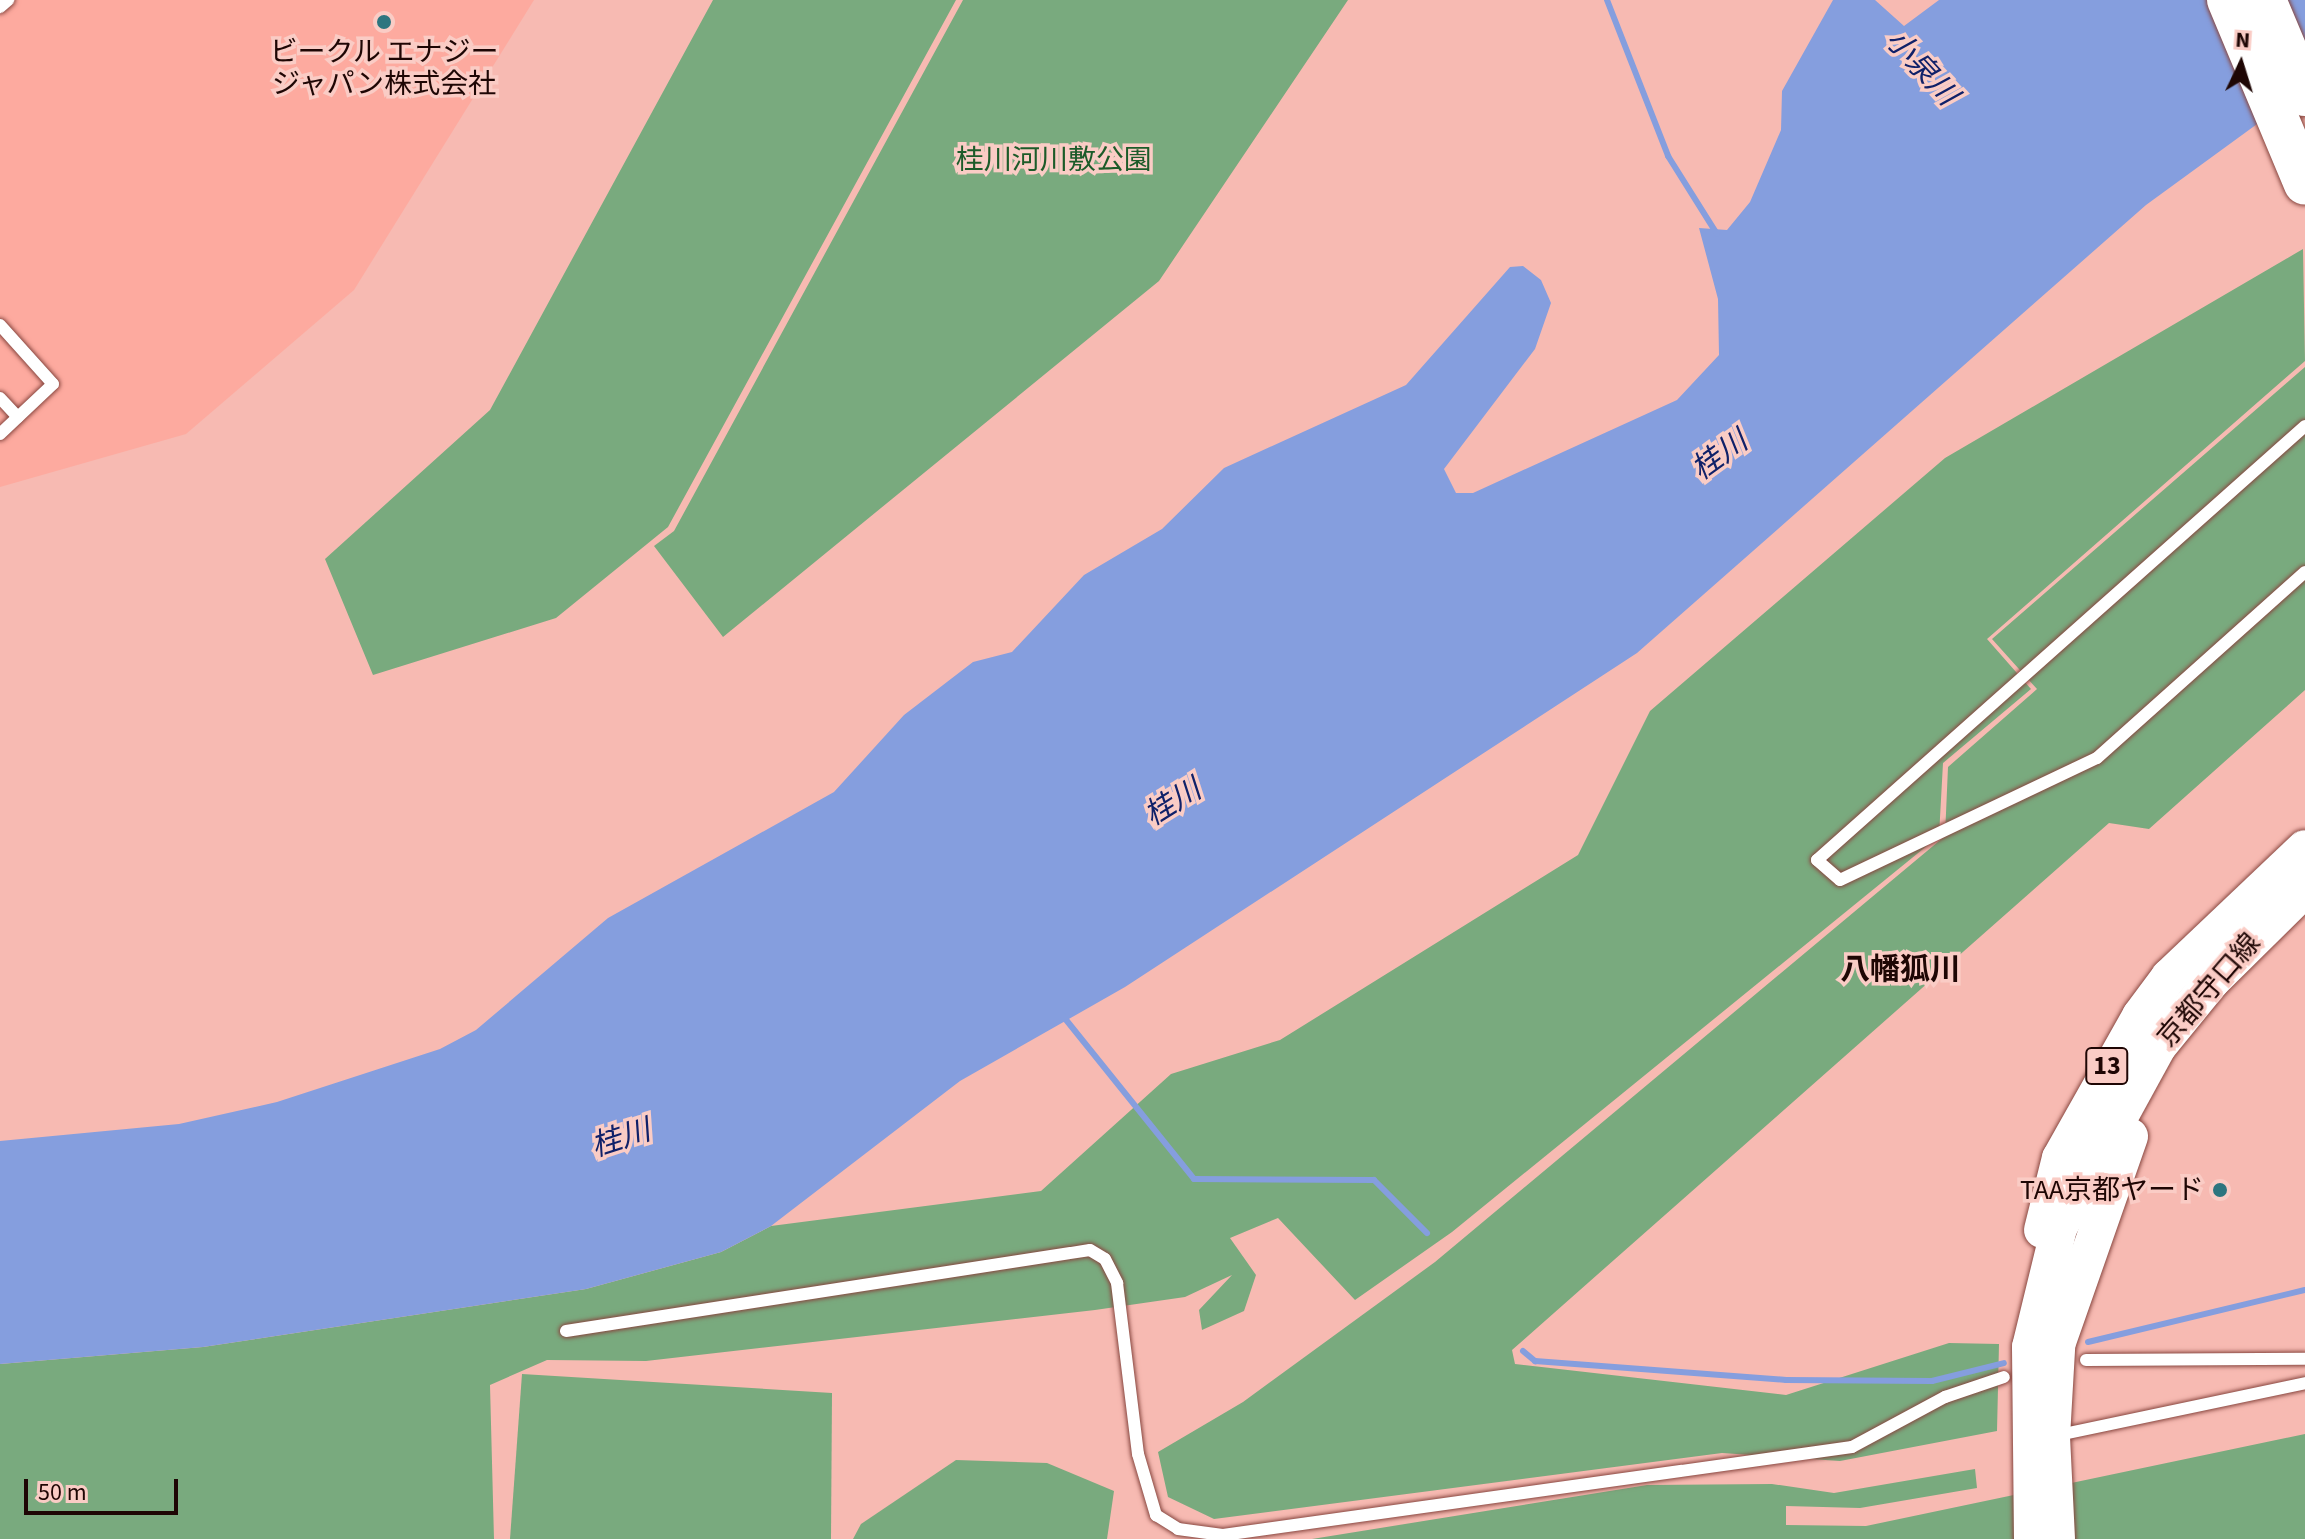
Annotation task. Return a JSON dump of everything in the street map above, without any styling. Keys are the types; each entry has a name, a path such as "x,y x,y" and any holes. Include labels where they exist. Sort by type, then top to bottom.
{"highway":[{"path":"2228,0 2305,184"},
{"path":"2265,0 2305,95"}],"main road":[{"name":"13","path":"2058,1350 2042,1225 2060,1158 2085,1105 2169,977 2305,848"},
{"name":"京都守口線","path":"2032,1539 2035,1453 2058,1350 2080,1186 2166,1036 2305,889"},
{"name":"13","path":"2058,1350 2101,1203 2147,1104 2208,1017 2305,920"},
{"name":"京都守口線","path":"2035,1453 2057,1539"}],"lane":[{"path":"0,7 8,0"},
{"path":"0,325 53,384 0,434"},
{"path":"0,398 18,417"},
{"path":"2305,426 1817,860 1840,880 2097,758 2305,572"},
{"path":"566,1331 1090,1250 1105,1259 1117,1283 1138,1454 1156,1515 1178,1529 1223,1535 1852,1447 1945,1397 2004,1377"},
{"path":"2058,1350 2305,1359"},
{"path":"2035,1453 2305,1383"}],"shaded area":[{"path":"0,0 534,0 354,290 186,434 0,487"}],"green space":[{"path":"713,0 956,0 668,527 556,618 373,675 325,559 490,410"},
{"name":"桂川河川敷公園","path":"963,0 1348,0 1159,281 723,637 654,546 674,531"},
{"path":"2303,249 2305,361 1987,639 2031,689 1943,763 1939,836 1452,1232 1355,1300 1278,1218 1230,1238 1256,1275 1244,1311 1202,1330 1199,1310 1232,1275 1185,1297 1095,1310 646,1361 547,1360 490,1385 494,1539 0,1539 0,1364 203,1347 586,1289 721,1252 771,1226 1041,1191 1171,1074 1280,1040 1578,855 1650,711 1945,458"},
{"path":"2305,367 2305,690 2149,829 2109,823 1512,1350 1515,1364 1786,1395 1949,1343 1999,1344 1997,1431 1840,1461 1722,1453 1214,1519 1168,1497 1158,1452 1243,1402 1435,1262 1945,836 1948,767 2037,689 1992,639"},
{"path":"522,1374 832,1393 831,1539 510,1539"},
{"path":"2305,1434 2305,1539 1312,1539 1647,1485 1772,1484 1834,1493 1975,1469 1977,1488 1860,1508 1786,1506 1786,1525 1866,1526"},
{"path":"956,1460 1047,1463 1114,1491 1107,1539 853,1539 861,1524"}],"water":[{"path":"1833,0 1875,0 1904,26 1939,0 2305,0 2305,89 2146,205 1637,653 1125,987 960,1081 771,1226 721,1252 586,1289 203,1347 0,1364 0,1141 179,1124 277,1102 440,1049 476,1030 608,918 834,792 904,715 973,662 1012,652 1084,575 1162,529 1224,468 1406,385 1510,267 1523,266 1541,280 1551,303 1535,349 1444,469 1456,493 1473,493 1677,400 1719,355 1718,299 1699,228 1727,230 1750,202 1781,130 1782,91"}],"waterway":[{"path":"1607,0 1668,156 1717,234"},
{"path":"1063,1016 1194,1179 1374,1180 1427,1233"},
{"path":"2088,1342 2305,1290"},
{"path":"1523,1351 1535,1361 1786,1380 1932,1381 2004,1363"}],"place":[{"name":"ビークル エナジー ジャパン株式会社","path":"384,22"},
{"name":"TAA京都ヤード","path":"2220,1190"}],"district":[{"name":"八幡狐川","path":"1900,970"}],"water label":[{"name":"小泉川","path":"1921,68"},
{"name":"桂川","path":"1720,456"},
{"name":"桂川","path":"1173,803"},
{"name":"桂川","path":"621,1139"}]}
